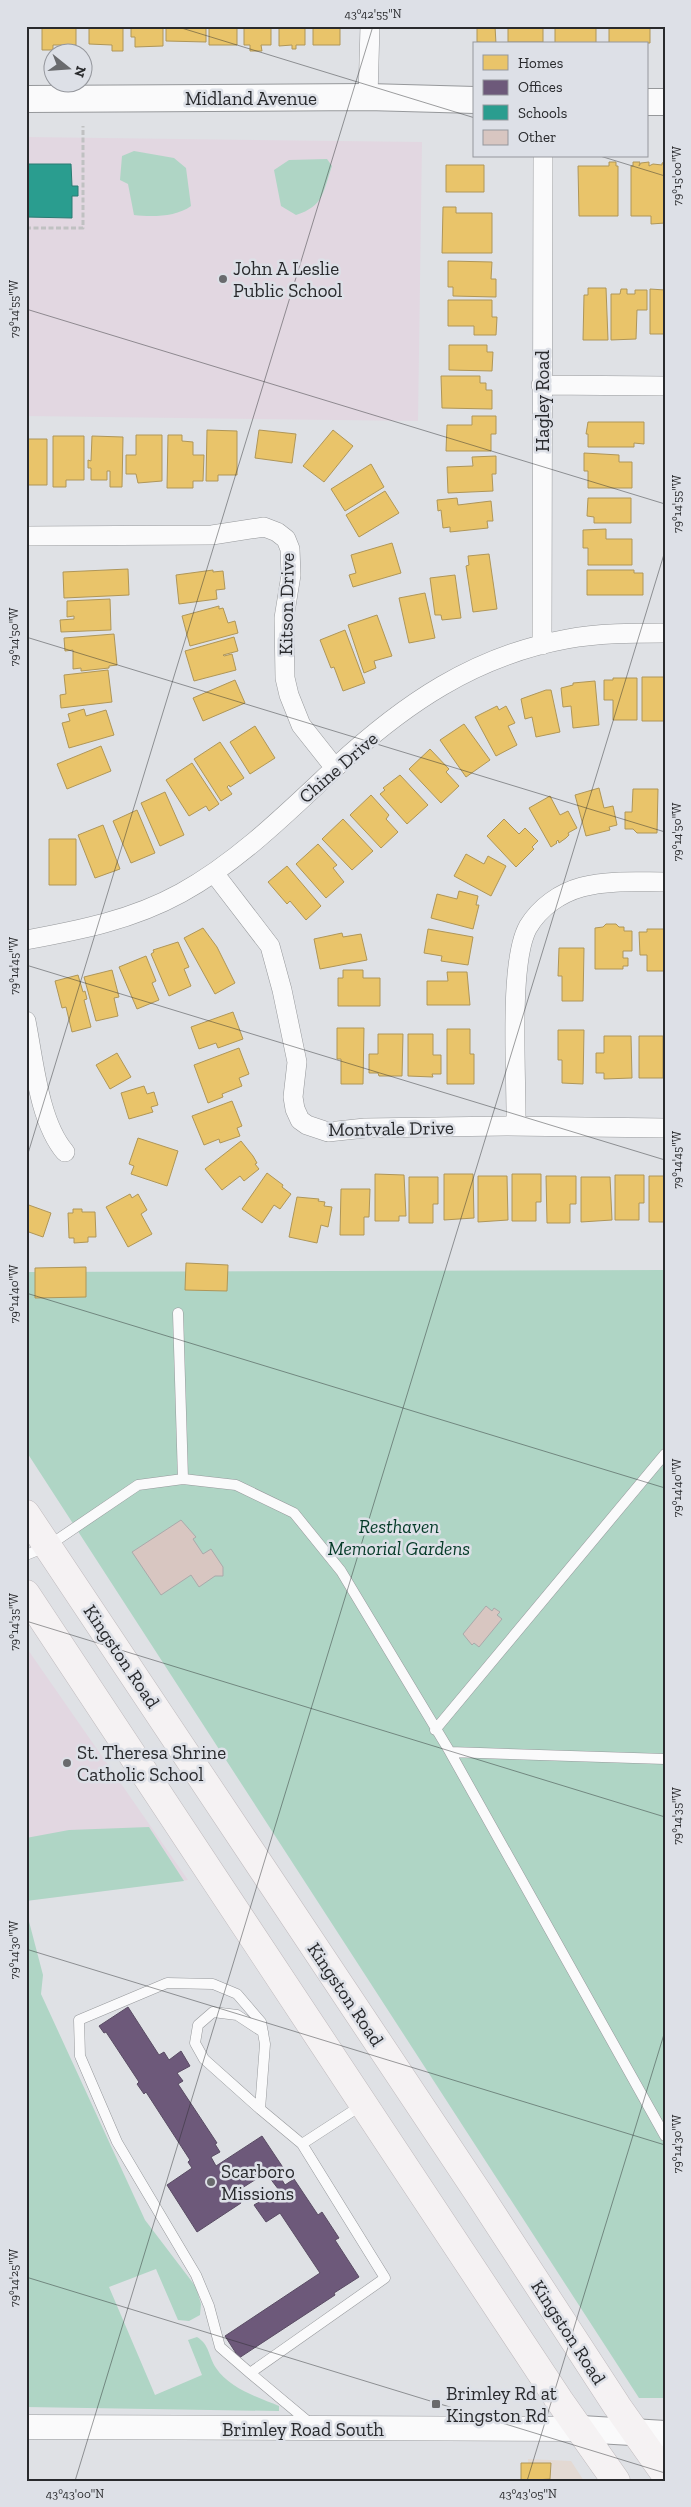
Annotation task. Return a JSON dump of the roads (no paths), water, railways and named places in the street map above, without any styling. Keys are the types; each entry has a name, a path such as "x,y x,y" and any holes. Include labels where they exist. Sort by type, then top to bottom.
{"main road":[{"name":"Midland Avenue","path":"26,99 368,97 473,100"},
{"path":"648,102 665,102"},
{"name":"Kingston Road","path":"26,1514 37,1550 665,2474"},
{"path":"26,1594 616,2481"},
{"path":"580,2429 665,2434"}],"street":[{"path":"368,97 370,26"},
{"name":"Hagley Road","path":"542,645 541,385 543,158"},
{"path":"541,385 665,386"},
{"name":"Kitson Drive","path":"26,536 212,535 264,527 277,532 286,539 290,549 291,575 284,618 285,678 289,695 301,725 335,768"},
{"name":"Chine Drive","path":"26,940 73,932 125,918 182,892 214,872 265,831 335,768 390,722 437,687 503,656 568,638 665,633"},
{"name":"Montvale Drive","path":"214,872 270,946 282,990 297,1062 293,1097 295,1109 300,1120 307,1125 328,1132 365,1128 516,1126 665,1128"},
{"path":"516,1126 517,982 521,949 527,928 538,912 560,896 580,888 602,883 665,882"},
{"path":"26,1022 46,1119 54,1140 65,1152"},
{"name":"Brimley Road South","path":"26,2428 580,2429"}],"lane":[{"path":"178,1313 183,1479"},
{"path":"435,1730 665,1454"},
{"path":"37,1550 138,1485 183,1479 236,1485 294,1513 341,1571 435,1730 450,1752 665,2136"},
{"path":"450,1752 665,1758"},
{"path":"260,2109 264,2044 261,2022 236,1994 213,1984 167,1983 79,2020 80,2056 117,2142 196,2275 209,2306 220,2347 317,2429"},
{"path":"250,2373 385,2278 302,2144 204,2060 195,2043 198,2025 212,2012 237,2015 263,2032"},
{"path":"302,2144 365,2104"}],"place":[{"name":"John A Leslie Public School","path":"223,279"},
{"name":"St. Theresa Shrine Catholic School","path":"67,1763"},
{"name":"Scarboro Missions","path":"211,2182"},
{"name":"Brimley Rd at Kingston Rd","path":"436,2404"}],"park label":[{"name":"Resthaven Memorial Gardens","path":"399,1537"}]}
